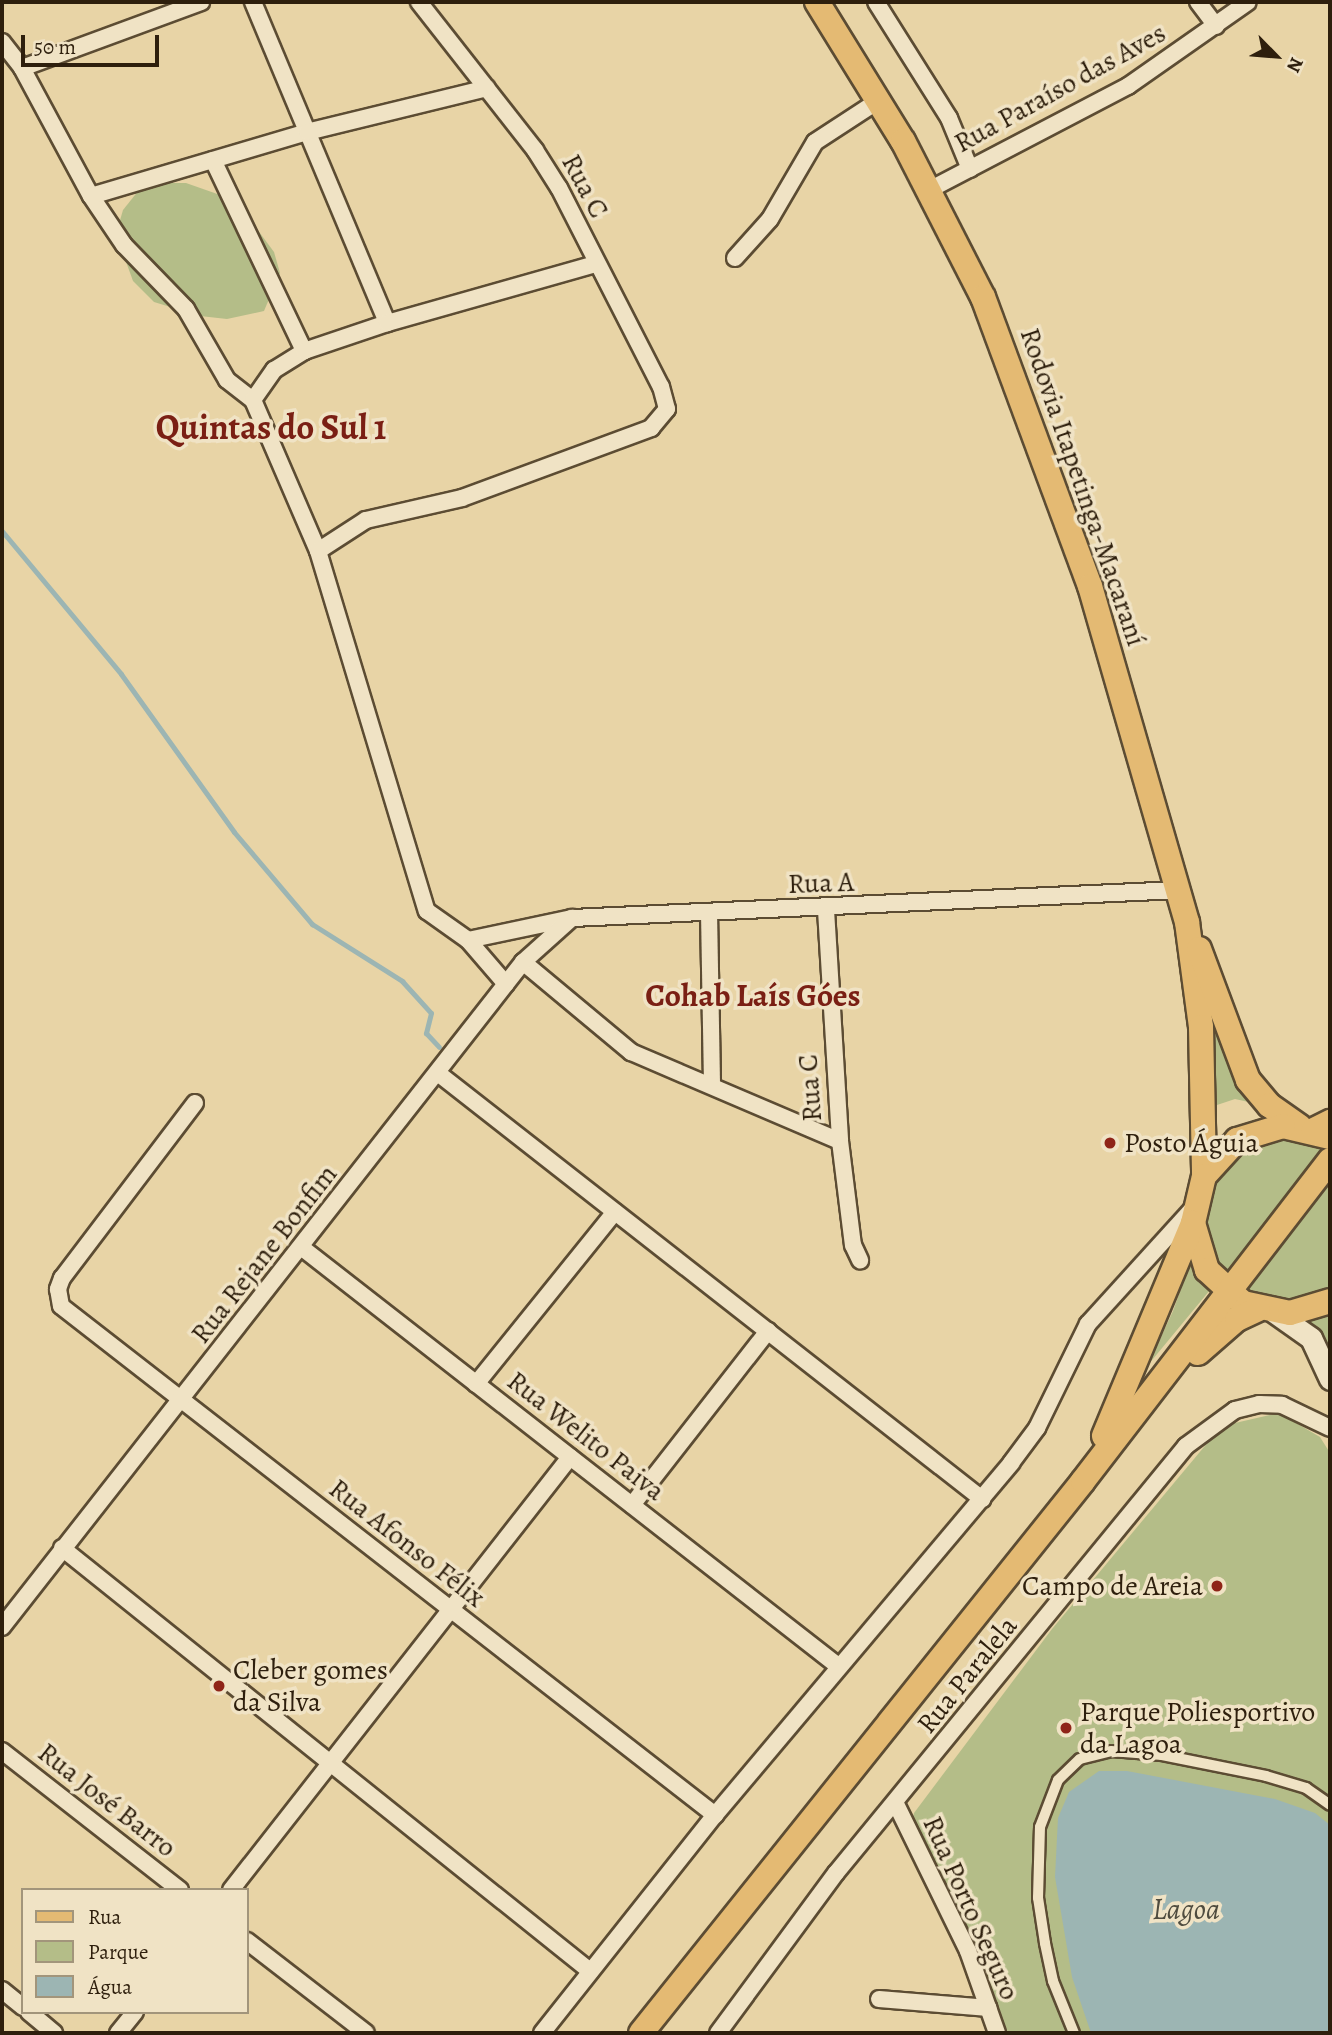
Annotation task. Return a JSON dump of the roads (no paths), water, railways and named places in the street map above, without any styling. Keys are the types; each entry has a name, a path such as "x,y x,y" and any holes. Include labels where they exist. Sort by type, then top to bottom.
{"main road":[{"name":"Rodovia Itapetinga-Macaraní","path":"817,2 929,190 984,297 1044,453 1090,586 1187,922 1201,1027 1204,1176"},
{"path":"1187,922 1248,1080 1269,1105 1318,1129"},
{"path":"1083,1481 1129,1383 1193,1215 1204,1176 1237,1140 1266,1128 1318,1129"},
{"path":"641,2033 1083,1481 1330,1160"},
{"path":"1193,1215 1207,1270 1229,1294 1266,1311 1311,1338 1330,1379"},
{"path":"1083,1481 1209,1341 1266,1311 1306,1311 1330,1301"}],"street":[{"path":"23,68 201,2"},
{"path":"253,2 387,323"},
{"name":"Rua C","path":"318,551 366,520 426,509 525,476 651,428 665,415 667,400 661,387 595,264 559,188 487,88 419,2"},
{"path":"876,2 950,118 970,169"},
{"path":"1198,2 1216,26"},
{"name":"Rua Paraíso das Aves","path":"929,190 1128,86 1248,2"},
{"path":"2,42 23,68 91,196 142,267 186,309 228,380 253,400 318,551 420,896 439,923 468,940 506,984"},
{"path":"91,196 307,132 487,88"},
{"path":"735,258 770,219 815,142 878,102"},
{"path":"214,160 304,351"},
{"path":"253,400 274,369 304,351 387,323 595,264"},
{"name":"Rua A","path":"468,940 572,919 709,912 826,910 1179,890"},
{"name":"Rua C","path":"826,910 840,1141 853,1245 860,1260"},
{"path":"709,912 712,1085"},
{"name":"Rua Rejane Bonfim","path":"2,1627 439,1074 523,962 572,919"},
{"path":"523,962 631,1052 840,1141"},
{"path":"439,1074 982,1499"},
{"name":"Rua Afonso Félix","path":"195,1102 62,1278 59,1298 66,1313 715,1815"},
{"path":"476,1384 615,1212"},
{"path":"542,2033 715,1815 838,1666 982,1499 1037,1428 1088,1324 1193,1215"},
{"name":"Rua Welito Paiva","path":"301,1248 838,1666"},
{"path":"632,1505 768,1331"},
{"name":"Rua Paralela","path":"718,2033 770,1957 1146,1494 1209,1425 1235,1409 1259,1404 1282,1405 1330,1428"},
{"path":"233,1888 570,1457"},
{"path":"62,1548 590,1971"},
{"name":"Rua José Barro","path":"2,1751 177,1888"},
{"path":"1074,2033 1053,1981 1045,1943 1038,1898 1039,1839 1045,1803 1058,1780 1080,1759 1111,1751 1162,1755 1266,1776 1307,1788 1330,1805"},
{"name":"Rua Porto Seguro","path":"896,1804 968,1951 997,2033"},
{"path":"248,1942 366,2033"},
{"path":"2,1990 21,2005"},
{"path":"879,1999 989,2008"},
{"path":"31,2014 54,2033"},
{"path":"118,2033 133,2014"}],"water":[{"name":"Lagoa","path":"1099,1771 1127,1771 1275,1799 1315,1813 1330,1825 1330,2033 1091,2033 1072,1977 1055,1877 1058,1818 1069,1792"}],"waterway":[{"path":"2,531 121,674 234,832 312,924 402,981 431,1013 426,1033 439,1047"}],"place":[{"name":"Posto Águia","path":"1110,1143"},
{"name":"Campo de Areia","path":"1217,1586"},
{"name":"Cleber gomes da Silva","path":"219,1686"},
{"name":"Parque Poliesportivo da Lagoa","path":"1066,1728"}],"district":[{"name":"Quintas do Sul 1","path":"271,427"},
{"name":"Cohab Laís Góes","path":"753,995"}]}
